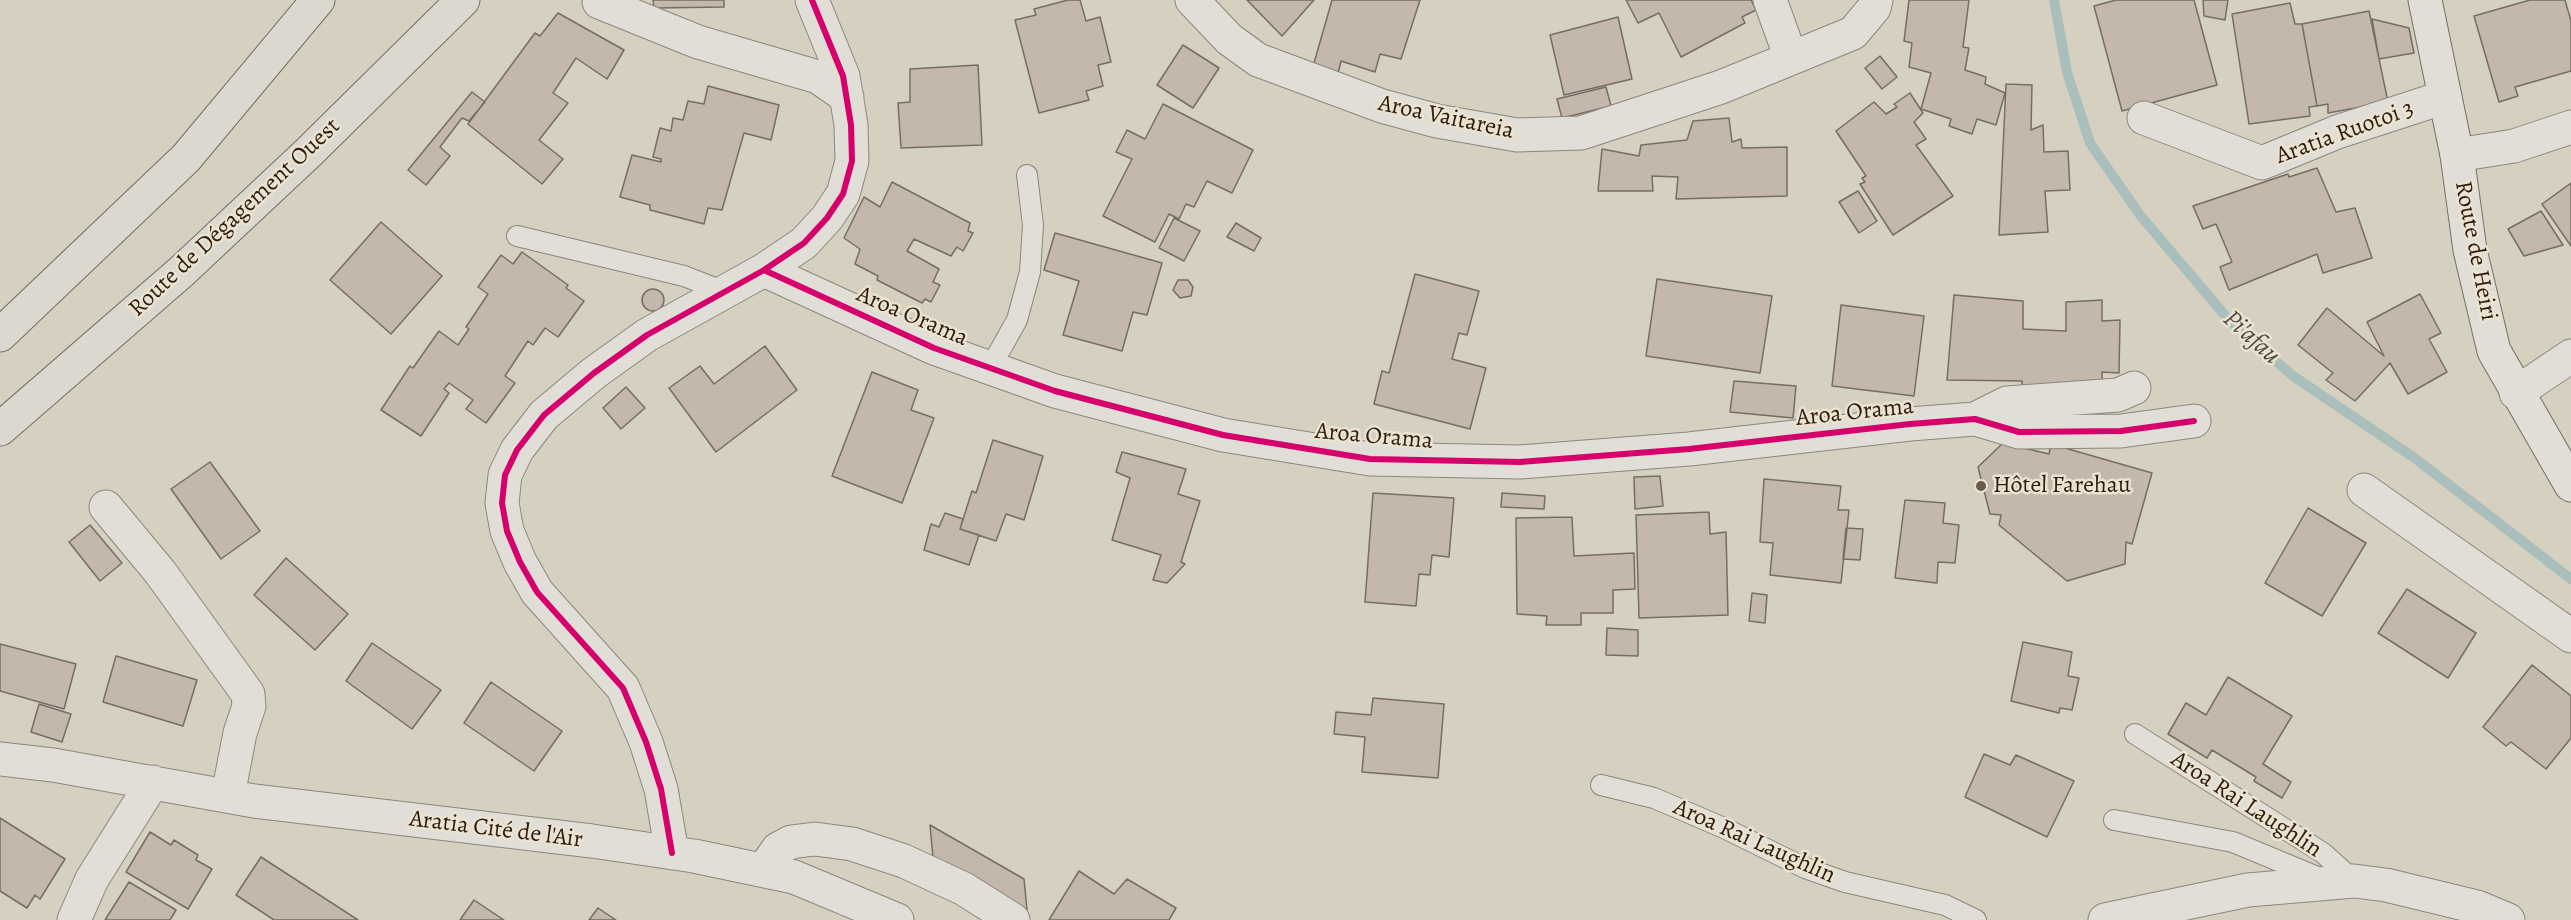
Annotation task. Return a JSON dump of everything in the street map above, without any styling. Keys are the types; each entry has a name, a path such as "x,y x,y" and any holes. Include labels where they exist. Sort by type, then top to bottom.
{"highway":[{"path":"0,335 186,158 318,0"},
{"name":"Route de Dégagement Ouest","path":"0,429 181,272 308,153 463,0"}],"street":[{"path":"672,853 661,789 646,742 622,688 537,592 507,531 502,503 505,475 517,450 544,415 594,373 647,335 764,270 804,243 827,218 843,194 852,161 851,125 847,97 843,76 812,0"},
{"name":"Aroa Vaitareia","path":"1192,0 1228,39 1258,60 1382,106 1437,121 1517,135 1581,133 1721,87 1853,33 1874,8 1876,0"},
{"path":"1770,0 1791,58"},
{"name":"Route de Heiri","path":"2426,0 2457,155 2470,250 2494,351 2516,393 2571,485"},
{"path":"599,2 698,42 818,77 847,97"},
{"name":"Aratia Ruotoi 3","path":"2144,118 2262,163 2337,132 2445,97"},
{"path":"2457,155 2514,146 2571,127"},
{"name":"Aroa Orama","path":"764,270 934,348 1055,391 1223,435 1370,459 1520,462 1689,449 1910,424 1975,419"},
{"path":"2516,393 2571,356"},
{"path":"1975,419 2007,403 2118,394 2134,388"},
{"path":"1975,419 2019,432 2121,431 2194,421"},
{"path":"2364,490 2571,636"},
{"path":"106,507 160,573 248,694 249,706 240,733 228,795"},
{"name":"Aratia Cité de l'Air","path":"0,759 228,795 672,853 794,877 897,920"},
{"path":"74,920 93,879 153,782"},
{"path":"762,870 778,849 791,842 815,838 852,843 904,861 964,889 1013,920"},
{"name":"Aroa Rai Laughlin","path":"2105,920 2248,890 2341,881 2386,885 2478,914 2508,920"}],"lane":[{"path":"990,368 1017,321 1030,272 1033,225 1027,175"},
{"path":"518,236 684,276 724,292"},
{"name":"Aroa Rai Laughlin","path":"2135,734 2323,853 2341,881"},
{"name":"Aroa Rai Laughlin","path":"1601,785 1654,798 1724,828 1805,868 1845,882 1945,905 1976,920"},
{"name":"Aroa Rai Laughlin","path":"2114,820 2233,842 2341,881"}],"building":[{"path":"653,0 724,0 724,7 654,8"},
{"path":"1068,0 1080,0 1086,21 1100,17 1111,62 1098,65 1103,86 1086,91 1089,100 1039,113 1015,20 1036,15 1034,9"},
{"path":"1247,0 1314,0 1282,36"},
{"path":"1332,0 1420,0 1401,59 1380,54 1375,72 1341,61 1337,78 1312,70"},
{"path":"1626,0 1751,0 1756,10 1742,17 1745,23 1681,57 1659,13 1638,23"},
{"path":"1909,0 1969,0 1963,47 1969,48 1965,70 1986,77 1985,84 2005,93 1996,125 1977,119 1972,134 1949,126 1951,119 1921,109 1931,73 1909,67 1912,43 1904,41"},
{"path":"2116,0 2194,0 2217,85 2122,111 2094,6"},
{"path":"2203,0 2228,0 2225,20 2204,16"},
{"path":"2530,0 2565,0 2571,21 2571,71 2515,87 2518,96 2499,102 2474,16"},
{"path":"2290,3 2295,24 2302,24 2317,106 2309,107 2310,116 2249,124 2232,14"},
{"path":"2369,11 2388,102 2328,113 2328,104 2317,106 2302,24"},
{"path":"558,13 624,50 607,79 576,58 553,93 568,103 539,140 563,159 542,184 468,124 535,33 540,36"},
{"path":"1618,17 1632,79 1564,95 1550,35"},
{"path":"2372,19 2409,28 2414,53 2379,59"},
{"path":"1183,45 1219,68 1193,108 1157,85"},
{"path":"1880,56 1897,77 1882,89 1865,68"},
{"path":"978,65 982,145 901,148 898,103 910,102 910,69"},
{"path":"2006,84 2032,85 2031,130 2043,125 2044,152 2068,151 2070,190 2045,191 2048,232 1999,235"},
{"path":"708,86 779,105 771,140 744,133 722,210 708,208 704,224 650,210 650,205 620,197 632,155 661,162 661,159 653,157 660,128 671,131 673,118 683,120 688,101 704,104"},
{"path":"1606,87 1611,106 1562,118 1557,99"},
{"path":"472,92 485,102 469,121 462,118 440,147 450,156 426,185 408,170"},
{"path":"1910,93 1923,113 1914,122 1926,139 1916,145 1953,196 1893,235 1860,184 1865,182 1862,178 1866,176 1836,131 1874,102 1886,114 1897,107 1894,104"},
{"path":"1163,104 1253,150 1232,193 1207,181 1194,207 1186,204 1179,219 1169,214 1155,242 1103,216 1132,159 1116,152 1127,130 1145,139"},
{"path":"1729,118 1732,142 1741,139 1742,148 1787,147 1787,196 1676,199 1678,177 1652,176 1653,191 1598,191 1602,149 1639,156 1641,145 1687,140 1693,121"},
{"path":"2317,168 2336,212 2355,208 2372,258 2323,273 2317,254 2229,290 2220,267 2232,262 2216,224 2203,229 2193,206 2288,174 2289,177"},
{"path":"892,182 970,223 968,231 973,233 963,251 957,247 951,256 914,239 907,251 939,269 933,282 940,285 931,302 925,299 922,303 877,280 878,276 855,264 860,249 844,238 864,197 880,207"},
{"path":"2571,183 2571,246 2542,204"},
{"path":"1858,191 1877,221 1859,233 1839,202"},
{"path":"2541,211 2563,245 2524,256 2508,229"},
{"path":"1174,218 1200,231 1184,261 1159,248"},
{"path":"381,222 442,276 391,334 330,280"},
{"path":"1236,223 1261,238 1254,251 1227,237"},
{"path":"1055,233 1162,263 1147,315 1133,312 1122,351 1063,335 1079,281 1044,270"},
{"path":"522,252 568,285 566,288 584,301 558,337 545,328 533,345 528,341 505,376 515,383 486,423 466,409 473,400 449,383 444,389 449,393 421,436 381,410 410,366 413,368 439,331 458,345 469,329 466,327 488,294 478,287 501,255 513,264"},
{"path":"1415,274 1479,291 1467,335 1459,333 1452,359 1486,368 1470,429 1374,404 1382,371 1389,373"},
{"path":"1657,279 1772,296 1760,373 1646,356"},
{"path":"1178,280 1188,280 1193,287 1191,296 1180,298 1173,290"},
{"path":"653,289 663,296 664,300 657,310 653,311 643,304 642,300 649,290"},
{"path":"2420,294 2441,333 2429,339 2447,372 2408,394 2390,363 2355,401 2326,380 2333,373 2298,345 2327,308 2384,356 2367,322"},
{"path":"1954,295 2023,301 2023,329 2066,331 2066,302 2102,300 2102,321 2120,320 2119,373 2102,372 2102,388 2022,392 2022,381 1947,380"},
{"path":"1841,305 1924,316 1914,396 1832,386"},
{"path":"765,346 797,390 716,452 669,388 700,366 714,384"},
{"path":"872,372 918,390 911,410 934,418 902,503 832,476"},
{"path":"1734,381 1796,386 1793,418 1730,412"},
{"path":"626,387 645,408 621,429 603,408"},
{"path":"993,440 1043,456 1024,520 1006,514 996,541 960,529 972,491 976,493"},
{"path":"2003,443 2049,454 2051,444 2152,473 2132,544 2126,542 2125,564 2067,581 1999,525 2001,515 1990,514 1978,467"},
{"path":"1122,452 1186,469 1178,494 1200,501 1181,562 1185,564 1167,583 1153,580 1161,555 1112,540 1130,478 1116,472"},
{"path":"210,462 260,531 221,559 171,489"},
{"path":"1660,476 1663,506 1635,509 1634,477"},
{"path":"1764,479 1841,486 1838,510 1849,510 1841,583 1770,575 1773,543 1760,542"},
{"path":"1373,493 1454,498 1449,557 1432,555 1430,575 1419,574 1416,606 1365,602"},
{"path":"1502,493 1545,496 1544,509 1501,507"},
{"path":"1905,500 1945,503 1943,523 1959,525 1955,563 1938,562 1937,583 1895,578"},
{"path":"2308,508 2366,543 2322,616 2265,583"},
{"path":"1709,512 1710,534 1726,532 1728,615 1639,618 1636,515"},
{"path":"945,513 963,519 960,529 979,535 969,565 924,550 931,524 939,527"},
{"path":"1572,517 1574,556 1634,553 1635,589 1613,590 1613,613 1581,613 1581,625 1546,625 1547,616 1517,614 1516,518"},
{"path":"90,525 122,563 100,581 69,542"},
{"path":"1846,528 1863,529 1860,560 1843,559"},
{"path":"286,558 348,614 315,650 254,595"},
{"path":"2407,589 2476,633 2448,678 2378,633"},
{"path":"1752,593 1767,595 1765,623 1749,621"},
{"path":"1607,628 1638,630 1638,656 1606,655"},
{"path":"2023,642 2072,652 2068,676 2079,678 2072,710 2060,708 2059,713 2011,701"},
{"path":"372,643 441,690 412,729 346,681"},
{"path":"0,644 76,664 64,709 0,691"},
{"path":"116,656 197,680 183,726 103,702"},
{"path":"2532,665 2571,696 2571,738 2546,769 2511,742 2506,746 2483,727"},
{"path":"2228,677 2292,716 2263,764 2291,782 2282,798 2254,781 2256,777 2212,750 2207,758 2168,734 2186,703 2206,715"},
{"path":"491,682 562,731 534,771 464,723"},
{"path":"1373,698 1444,704 1438,778 1362,772 1365,737 1334,734 1336,712 1371,715"},
{"path":"39,704 71,714 62,742 31,732"},
{"path":"1984,754 2010,765 2016,755 2074,781 2047,837 1965,797"},
{"path":"0,818 65,859 40,899 35,895 27,908 0,891"},
{"path":"930,825 1024,879 1027,910 933,858"},
{"path":"150,832 171,845 174,840 198,855 196,860 212,869 188,909 126,872"},
{"path":"261,857 358,920 274,920 236,895"},
{"path":"1079,871 1114,894 1127,879 1176,908 1169,920 1049,920"},
{"path":"129,882 176,910 170,920 105,920"},
{"path":"474,900 504,920 460,920"},
{"path":"598,908 616,920 589,920"}],"waterway":[{"name":"Pi'afau","path":"2054,0 2067,72 2090,143 2140,215 2228,319 2293,376 2416,459 2571,579"}],"cycle path":[{"path":"672,853 661,789 646,742 623,688 537,592 520,562 507,531 502,503 505,475 517,450 544,415 594,373 647,335 764,270 804,243 827,218 843,194 852,161 851,125 843,76 812,0"},
{"path":"764,270 934,348 1055,391 1223,435 1370,459 1520,462 1689,449 1910,424 1975,419 2019,432 2121,431 2194,421"}],"place":[{"name":"Hôtel Farehau","path":"1981,486"}]}
